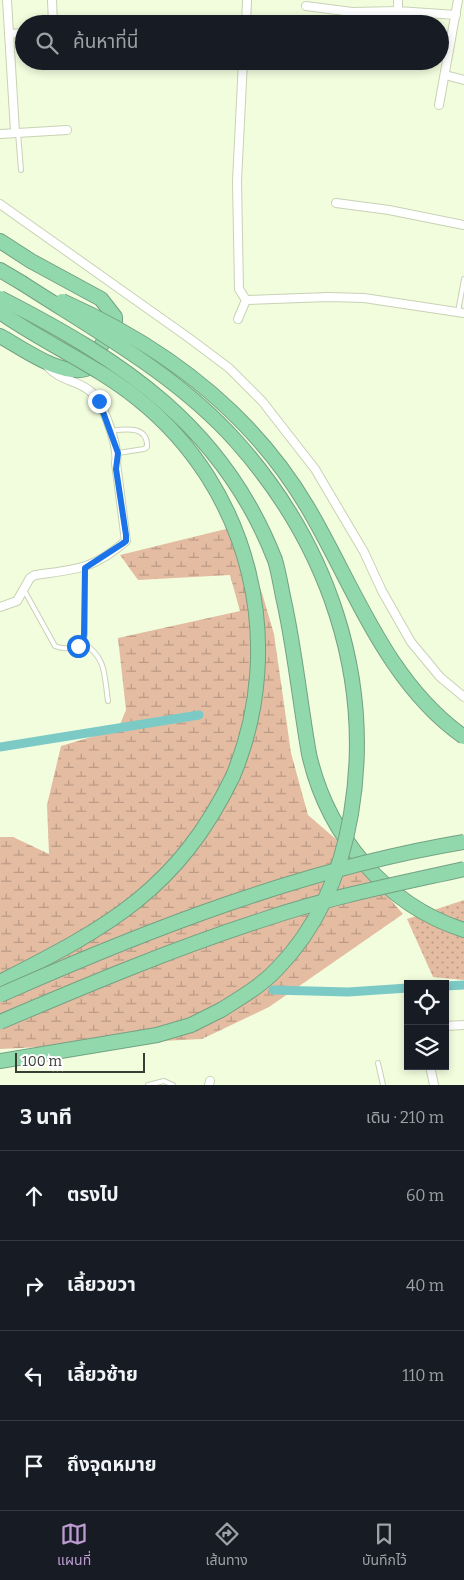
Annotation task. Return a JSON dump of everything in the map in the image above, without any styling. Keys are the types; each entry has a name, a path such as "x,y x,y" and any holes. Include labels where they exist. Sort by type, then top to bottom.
{"highway":[{"path":"0,240 31,261 101,299 110,307 115,317 115,324 86,369 65,370 0,336"},
{"path":"0,270 148,365 192,399 236,441 290,511 319,566 339,621 355,693 358,743 350,823 334,883 322,909 309,930 275,972 228,1005 191,1025 157,1035 0,1061"},
{"path":"22,283 93,315 158,351 210,390 244,422 267,449 308,507 367,621 398,670 436,714 464,737"},
{"path":"0,298 37,317 113,362 153,391 227,468 247,502 275,561 290,627 309,754 314,778 323,802 348,843 384,883 409,905 429,917 464,930"},
{"path":"0,312 109,378 138,398 184,443 214,486 237,534 253,590 258,649 255,701 243,752 222,798 192,846 154,887 111,921 80,940 0,982"},
{"path":"0,995 86,957 258,894 348,867 464,842"},
{"path":"0,1022 164,955 267,918 354,894 464,869"}],"street":[{"path":"7,0 16,132"},
{"path":"52,0 53,15"},
{"path":"247,15 248,0"},
{"path":"398,0 398,11"},
{"path":"449,53 458,0"},
{"path":"306,6 352,12 398,11 456,15"},
{"path":"9,34 15,34"},
{"path":"242,70 236,182 239,289 246,300"},
{"path":"439,105 446,70"},
{"path":"445,75 464,80"},
{"path":"0,134 67,130"},
{"path":"336,203 389,210 464,225"},
{"path":"0,204 229,368 262,401 315,469 364,552 382,591 411,642 440,677 464,697"},
{"path":"246,300 328,297 364,298 461,313"},
{"path":"238,319 246,300"},
{"path":"0,607 17,601 30,578 36,575 85,568 96,563 126,541 116,469 118,453 99,401 90,390 56,375 40,358"},
{"path":"449,1026 464,1024"},
{"path":"431,1070 434,1085"}],"lane":[{"path":"16,132 21,170"},
{"path":"461,313 464,280"},
{"path":"110,431 135,429 141,433 147,442 147,447 144,449 118,453"},
{"path":"83,643 85,568"},
{"path":"24,590 55,646 67,648 83,643 94,650 103,666 108,701"},
{"path":"378,1064 383,1085"},
{"path":"148,1085 164,1081 173,1085"}],"green space":[{"path":"234,527 262,593 274,634 291,753 308,815 345,847 403,914 269,1007 202,1039 0,1049 0,837 13,837 49,854 47,805 61,746 118,729 126,710 118,638 240,611 230,575 138,580 120,555"},
{"path":"464,900 464,980 433,977 407,919"}],"waterway":[{"path":"0,747 199,715"},
{"path":"449,986 464,985"},
{"path":"273,990 348,992 404,988"}],"route":[{"path":"78,646 83,643 84,634 85,568 96,563 126,541 116,469 118,453 99,401"}]}
